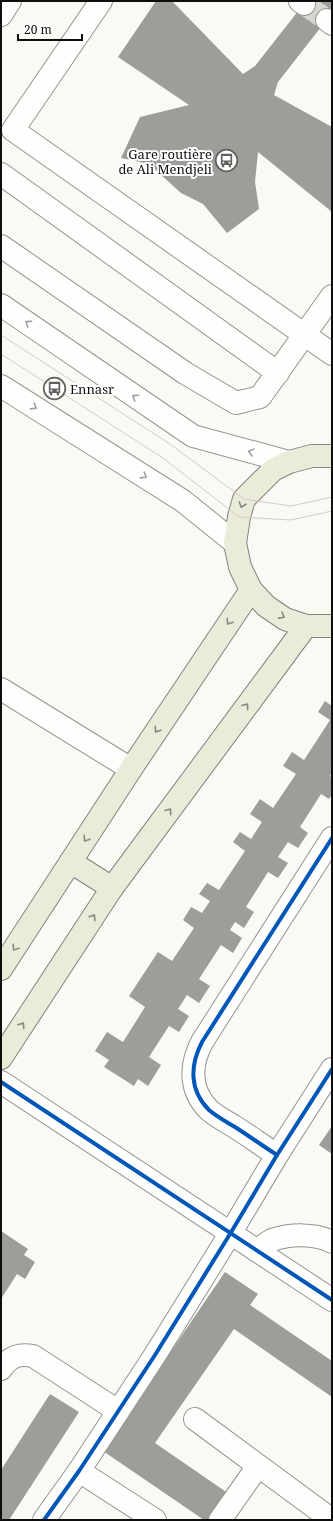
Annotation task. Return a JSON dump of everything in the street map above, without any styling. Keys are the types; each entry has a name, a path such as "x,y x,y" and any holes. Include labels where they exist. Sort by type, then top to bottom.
{"main road":[{"path":"332,448 322,456 289,462 273,470 244,499 239,517 236,543 240,567 251,590 266,606 285,619 306,626 332,626"},
{"path":"1,969 131,769 251,590"},
{"path":"1,1058 112,888 306,626"},
{"path":"70,862 112,888"}],"street":[{"path":"1,15 10,1"},
{"path":"101,1 7,137 332,354"},
{"path":"1,174 278,373"},
{"path":"1,246 185,373 236,403 260,398 332,296"},
{"path":"1,305 193,436 289,462"},
{"path":"1,386 183,501 236,543"},
{"path":"1,689 131,769"},
{"path":"277,1154 209,1110 200,1098 194,1084 193,1070 195,1055 332,838"},
{"path":"44,1520 118,1411 230,1234 277,1154 332,1069"},
{"path":"1,1082 332,1300"},
{"path":"256,1250 272,1240 291,1236 310,1236 332,1242"},
{"path":"1,1369 6,1362 18,1355 33,1356 118,1411"},
{"path":"195,1419 332,1520"},
{"path":"220,1520 258,1466"},
{"path":"79,1470 155,1520"}],"building":[{"path":"156,1 172,1 243,74 255,66 306,1 332,1 332,13 278,82 274,95 332,127 332,212 258,152 255,182 259,209 227,233 203,204 181,193 149,164 121,158 140,117 189,105 118,57"},
{"path":"325,701 332,706 332,773 330,776 332,778 332,795 329,799 321,794 300,827 308,833 298,848 288,842 278,857 288,863 278,878 268,872 246,907 254,912 244,928 235,922 230,930 242,938 233,953 221,945 199,979 210,986 199,1003 187,995 178,1009 189,1016 179,1032 169,1026 149,1057 161,1065 148,1086 138,1079 134,1086 104,1067 109,1060 95,1051 107,1032 123,1042 145,1007 129,996 158,952 172,961 194,928 183,920 191,907 202,913 210,901 199,894 207,883 219,890 245,851 233,842 240,832 251,839 262,822 250,814 260,799 273,808 296,774 283,766 292,752 304,760 330,720 318,712"},
{"path":"332,1126 332,1154 319,1145"},
{"path":"1,1231 28,1249 24,1255 35,1262 25,1279 17,1274 1,1299"},
{"path":"225,1272 258,1294 250,1305 332,1361 332,1397 234,1329 155,1443 232,1496 215,1520 204,1520 103,1451"},
{"path":"50,1394 79,1412 9,1520 1,1520 1,1470"}],"tunnel":[{"path":"304,4 327,20"}],"tram line":[{"path":"1,335 170,444 244,499 291,506 332,497"},
{"path":"1,354 163,458 239,517 291,520 332,511"}],"cycle path":[{"path":"277,1155 209,1110 202,1102 195,1086 195,1060 202,1042 332,838"},
{"path":"44,1520 79,1471 155,1355 277,1155 332,1069"},
{"path":"1,1082 332,1300"}],"place":[{"name":"Gare routière de Ali Mendjeli","path":"227,161"},
{"name":"Ennasr","path":"55,389"}]}
